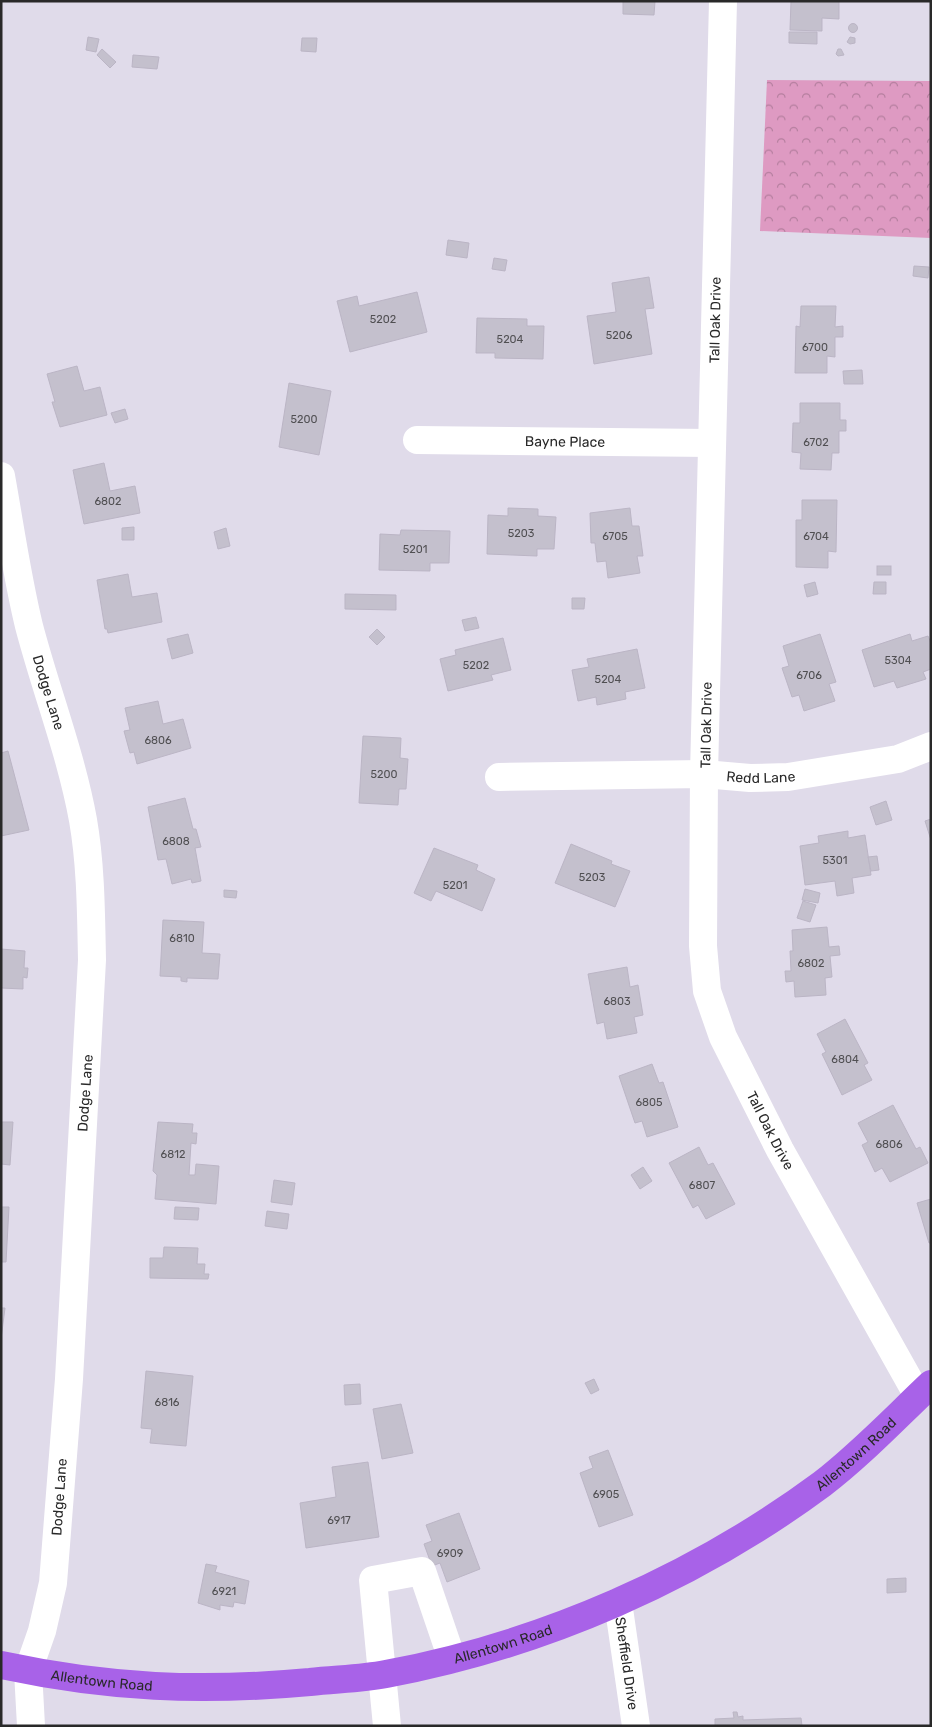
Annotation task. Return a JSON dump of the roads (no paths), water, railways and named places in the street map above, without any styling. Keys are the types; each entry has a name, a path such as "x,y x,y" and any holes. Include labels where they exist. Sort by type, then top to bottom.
{"main road":[{"name":"Allentown Road","path":"1,1665 125,1686 183,1688 259,1687 382,1675 452,1659 555,1626 618,1602 656,1585 746,1534 822,1484 858,1453 924,1390"}],"street":[{"name":"Tall Oak Drive","path":"723,1 704,774 703,946 707,991 723,1037 780,1150 924,1390"},
{"name":"Bayne Place","path":"417,440 712,444"},
{"name":"Dodge Lane","path":"1,476 18,580 83,822 90,898 92,960 68,1379 53,1583 42,1631 28,1671"},
{"name":"Redd Lane","path":"499,777 704,774 750,778 828,772 898,759 931,746"},
{"path":"387,1726 373,1580 422,1571 452,1659"},
{"name":"Sheffield Drive","path":"618,1602 636,1726"},
{"path":"28,1671 31,1726"}]}
